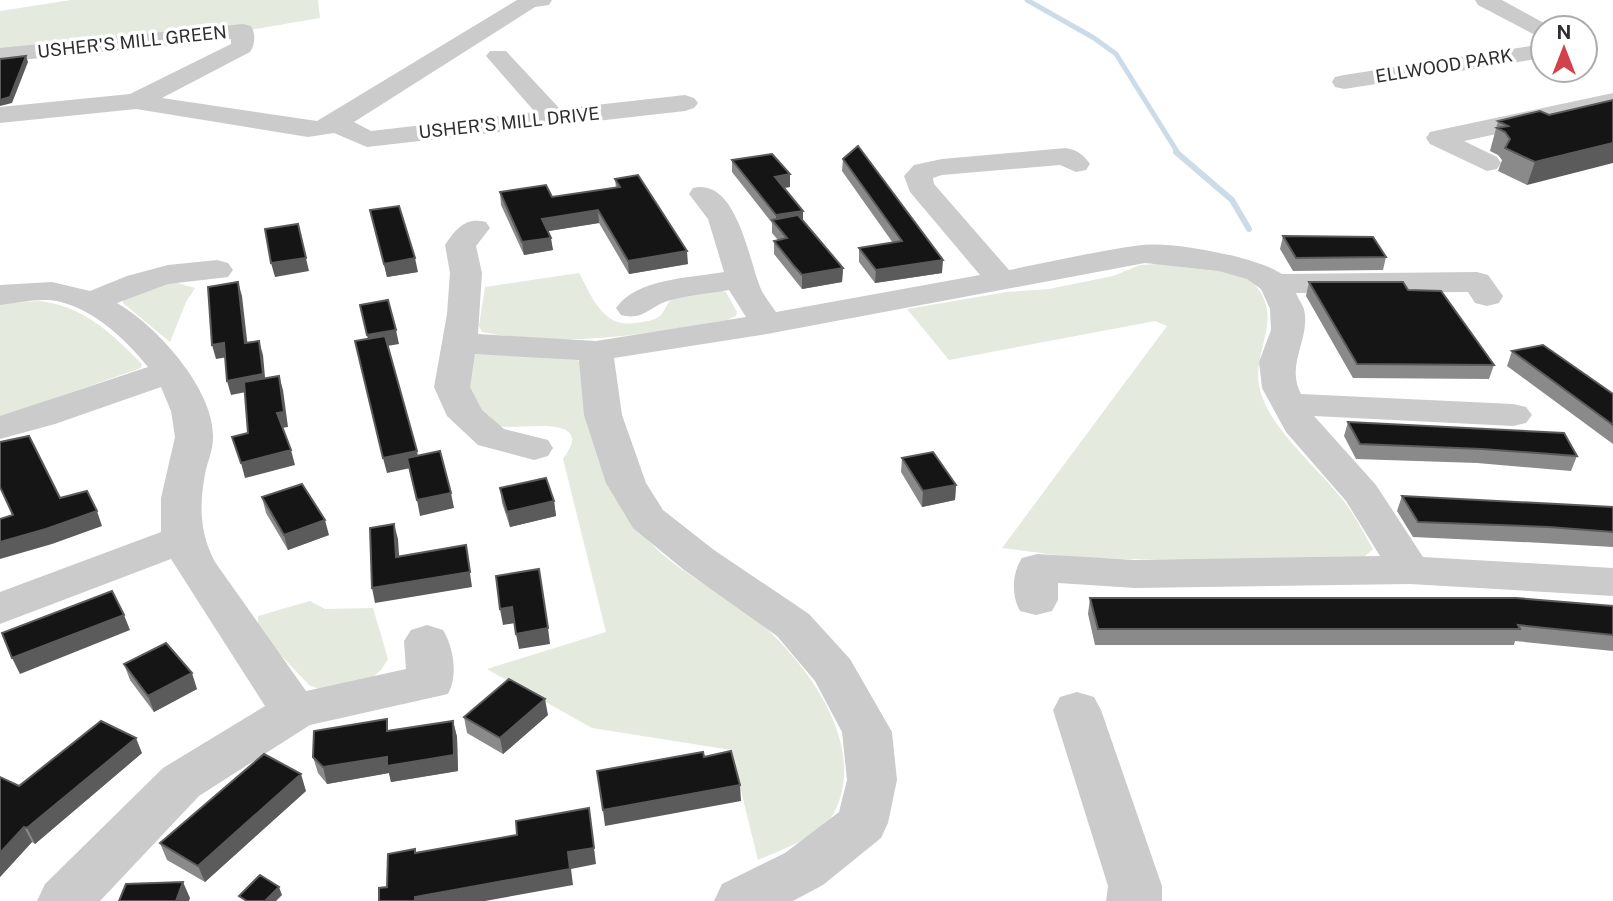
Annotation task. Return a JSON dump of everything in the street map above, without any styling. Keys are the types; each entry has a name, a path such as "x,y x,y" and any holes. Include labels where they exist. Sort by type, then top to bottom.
{"street":[{"path":"136,101 321,129 335,123 529,2 541,0"},
{"path":"1486,0 1529,23"},
{"name":"USHER'S MILL GREEN","path":"0,55 243,31 242,47 136,101 0,115"},
{"name":"ELLWOOD PARK","path":"1344,82 1529,53"},
{"path":"474,71 503,61 553,117"},
{"path":"1487,163 1438,138 1613,101"},
{"name":"USHER'S MILL DRIVE","path":"335,123 367,139 685,103"},
{"path":"1003,282 920,186 918,176 924,171 942,167 1066,156 1076,164"},
{"path":"703,194 722,218 743,286 767,324"},
{"path":"475,228 460,245 466,273 464,314 452,387 466,416 491,437 534,449"},
{"path":"458,343 596,351 767,324 1145,254 1222,261 1258,272 1275,284 1287,309 1287,330 1277,362 1280,388 1299,424 1363,494 1410,570"},
{"path":"92,302 158,275 185,269 217,270"},
{"path":"633,308 653,295 741,278"},
{"path":"1275,284 1476,282 1487,296"},
{"path":"0,295 65,293 92,302 127,324 169,372 184,394 195,434 183,484 182,531 195,565 266,675 295,711"},
{"path":"596,351 603,415 626,483 648,519 699,560 793,625 832,671 867,732 872,780 862,823 804,869 742,901"},
{"path":"0,428 169,372"},
{"path":"1289,404 1513,415"},
{"path":"0,609 185,538"},
{"path":"1036,600 1037,568 1135,574 1410,570 1613,582"},
{"path":"65,901 181,782 295,711 358,695 431,682 427,641"},
{"path":"1077,710 1135,893"}],"shaded area":[{"path":"71,0 318,0 320,18 243,31 0,55 0,11"},
{"path":"1140,265 1221,270 1234,273 1254,284 1263,297 1267,310 1258,376 1265,405 1295,447 1351,511 1373,549 1363,558 1079,558 1002,548 1167,326 1155,321 949,360 907,309 1007,292 1049,289 1113,276"},
{"path":"579,273 600,309 614,321 624,323 655,319 661,315 673,297 709,288 726,292 737,312 736,316 727,320 605,338 543,339 482,332 479,326 485,287"},
{"path":"170,281 195,288 186,302 170,342 123,303 123,299"},
{"path":"38,301 69,308 95,322 142,364 141,368 0,417 0,304"},
{"path":"483,351 575,358 581,363 634,517 642,533 653,546 680,568 738,606 772,633 810,678 826,704 844,759 843,786 834,813 828,822 810,836 758,860 731,750 592,728 487,669 606,632 563,459 572,444 570,434 562,428 503,427 490,421 481,411 468,378 472,356"},
{"path":"310,601 325,609 373,608 388,659 381,670 367,682 322,690 309,685 258,631 258,616"}],"building":[{"path":"26,56 10,97 0,100 0,59"},
{"path":"1613,100 1613,143 1535,162 1505,148 1510,139 1505,132 1497,128 1508,126 1498,121 1540,111 1549,115"},
{"path":"858,146 943,260 876,270 859,248 902,241 843,159"},
{"path":"772,154 790,174 775,177 803,211 776,215 732,160"},
{"path":"638,175 687,251 628,261 598,210 542,219 551,238 522,242 500,192 546,185 552,197 620,187 615,179"},
{"path":"399,206 415,258 384,264 370,210"},
{"path":"798,215 843,268 802,275 794,266 774,241 787,238 772,220"},
{"path":"298,224 306,258 271,263 265,229"},
{"path":"1283,236 1373,237 1386,257 1296,258"},
{"path":"238,282 245,343 259,341 263,374 227,381 224,343 212,345 208,287"},
{"path":"1309,282 1403,282 1408,290 1441,291 1494,365 1357,364"},
{"path":"388,300 396,330 367,335 360,305"},
{"path":"385,336 417,451 383,458 355,341"},
{"path":"1543,345 1613,394 1613,425 1512,351"},
{"path":"279,376 284,412 277,413 291,450 241,463 232,437 248,433 244,382"},
{"path":"1348,422 1564,433 1577,456 1360,444"},
{"path":"29,436 60,498 87,491 97,511 0,542 0,519 13,515 0,487 0,442"},
{"path":"440,451 451,493 417,500 407,458"},
{"path":"933,452 956,485 923,491 902,458"},
{"path":"546,478 554,501 507,512 500,488"},
{"path":"302,484 325,520 284,535 262,497"},
{"path":"1402,496 1613,507 1613,532 1418,522"},
{"path":"394,524 396,557 466,545 470,572 372,588 370,528"},
{"path":"539,569 548,628 516,634 512,607 500,609 496,576"},
{"path":"112,591 124,615 12,658 2,633"},
{"path":"1090,598 1516,598 1613,606 1613,635 1518,625 1520,629 1098,629"},
{"path":"166,643 192,673 148,696 124,664"},
{"path":"509,679 545,699 500,738 464,717"},
{"path":"387,719 387,731 453,721 454,755 387,766 387,757 323,767 313,757 314,731"},
{"path":"101,721 136,738 27,828 24,827 0,853 0,777 19,786"},
{"path":"731,751 740,785 603,810 597,771 703,752 704,757"},
{"path":"264,754 301,774 198,866 160,843"},
{"path":"589,808 594,848 568,852 570,869 415,897 415,901 379,901 379,888 387,887 388,854 415,849 415,853 517,835 516,821"},
{"path":"260,875 279,887 265,901 247,901 239,896"},
{"path":"183,882 176,901 119,901 126,884"}],"waterway":[{"path":"1027,0 1094,38 1116,54 1178,153"},
{"path":"1176,152 1232,200 1249,229"}]}
